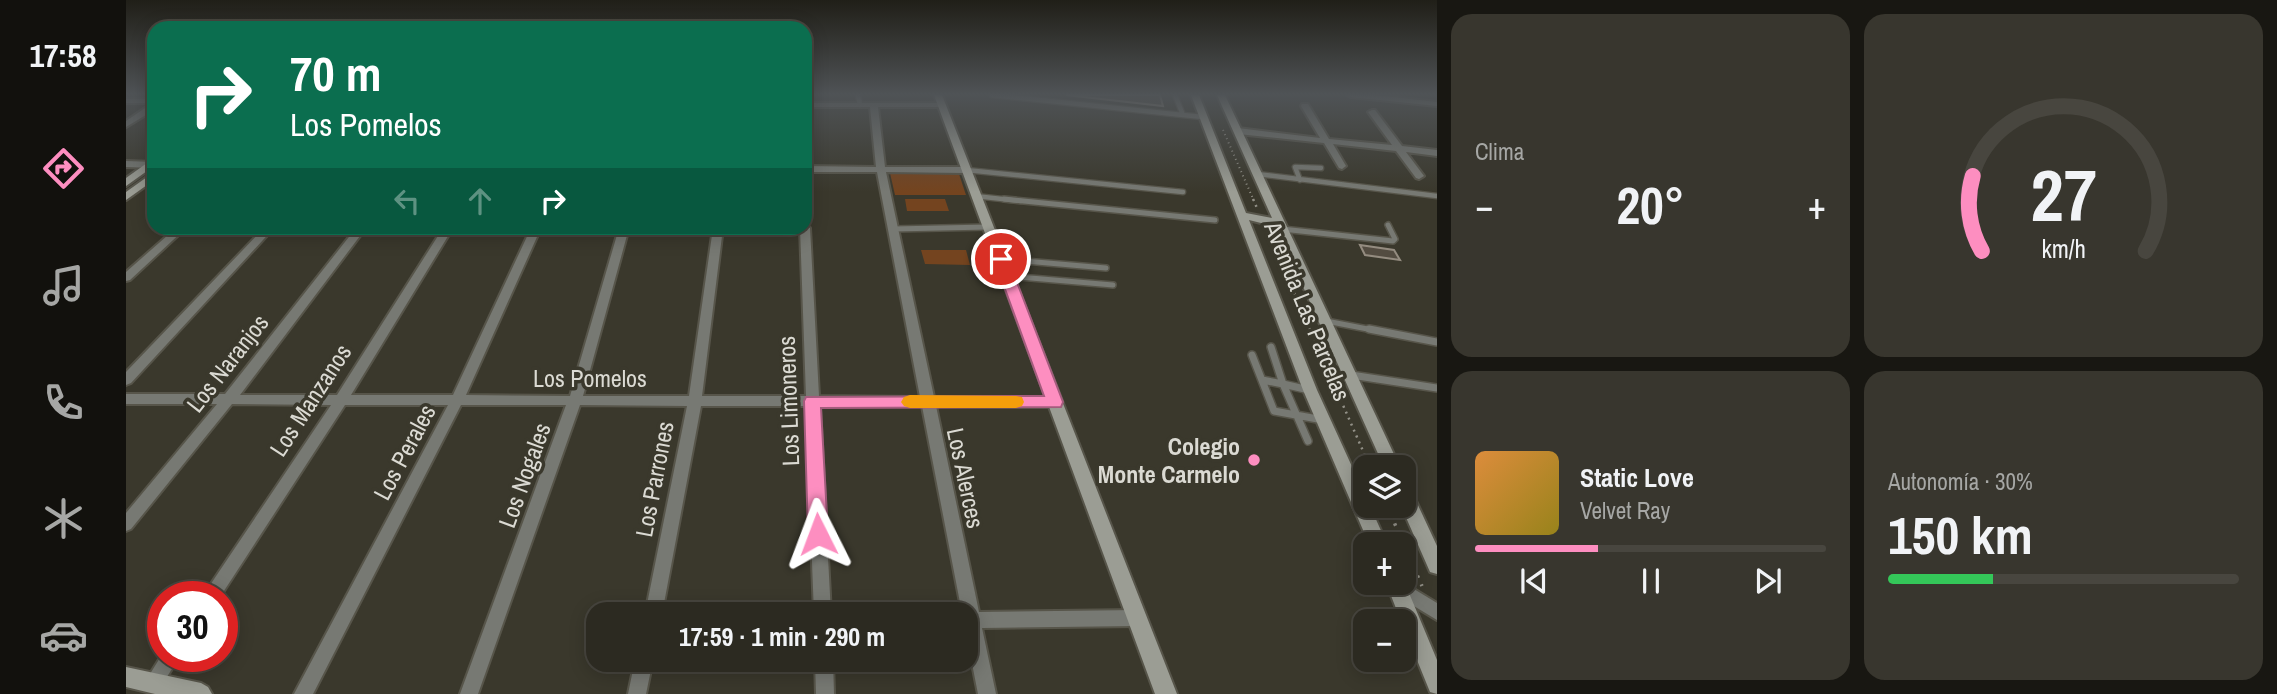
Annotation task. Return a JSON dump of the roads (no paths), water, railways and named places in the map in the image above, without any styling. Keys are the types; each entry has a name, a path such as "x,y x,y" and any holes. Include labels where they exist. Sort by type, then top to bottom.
{"main road":[{"path":"950,127 1166,694"},
{"name":"Avenida Las Parcelas","path":"1207,127 1310,390 1373,532"},
{"name":"Avenida Las Parcelas","path":"1236,127 1387,455"},
{"path":"126,183 147,170"},
{"path":"126,197 147,173"},
{"path":"1242,215 1261,218 1282,229"},
{"path":"1415,518 1437,566"},
{"path":"1400,595 1437,685"},
{"path":"126,677 201,694"}],"street":[{"name":"Los Alerces","path":"876,127 881,169 966,602"},
{"path":"1318,127 1342,166"},
{"path":"1383,127 1419,176"},
{"path":"1238,131 1437,153"},
{"path":"126,164 147,166"},
{"path":"812,169 965,170"},
{"path":"126,278 173,235"},
{"path":"126,380 262,235"},
{"name":"Los Naranjos","path":"126,524 229,399 356,235"},
{"name":"Los Manzanos","path":"222,581 341,400 443,235"},
{"name":"Los Perales","path":"303,694 457,400 533,235"},
{"name":"Los Nogales","path":"469,694 575,400 622,235"},
{"name":"Los Parrones","path":"655,602 695,401 717,235"},
{"name":"Los Limoneros","path":"805,235 821,602"},
{"name":"Los Pomelos","path":"126,399 1055,402"},
{"path":"1411,595 1435,611"},
{"path":"978,620 1137,618"},
{"name":"Los Alerces","path":"978,657 987,694"},
{"path":"154,682 161,672"},
{"path":"637,694 642,672"},
{"path":"824,672 825,694"}],"lane":[{"path":"1300,180 1295,167 1321,168"},
{"path":"965,170 1183,192"},
{"path":"1257,174 1437,196"},
{"path":"975,196 1215,220"},
{"path":"1282,229 1393,241 1395,239 1388,225"},
{"path":"893,229 988,228"},
{"path":"1001,259 1106,268"},
{"path":"1007,276 1112,285"},
{"path":"1324,320 1437,342"},
{"path":"1270,347 1308,441"},
{"path":"1252,355 1274,411 1324,420"},
{"path":"1350,375 1437,388"},
{"path":"1262,380 1310,390"}],"place":[{"name":"Colegio Monte Carmelo","path":"1254,460"}]}
